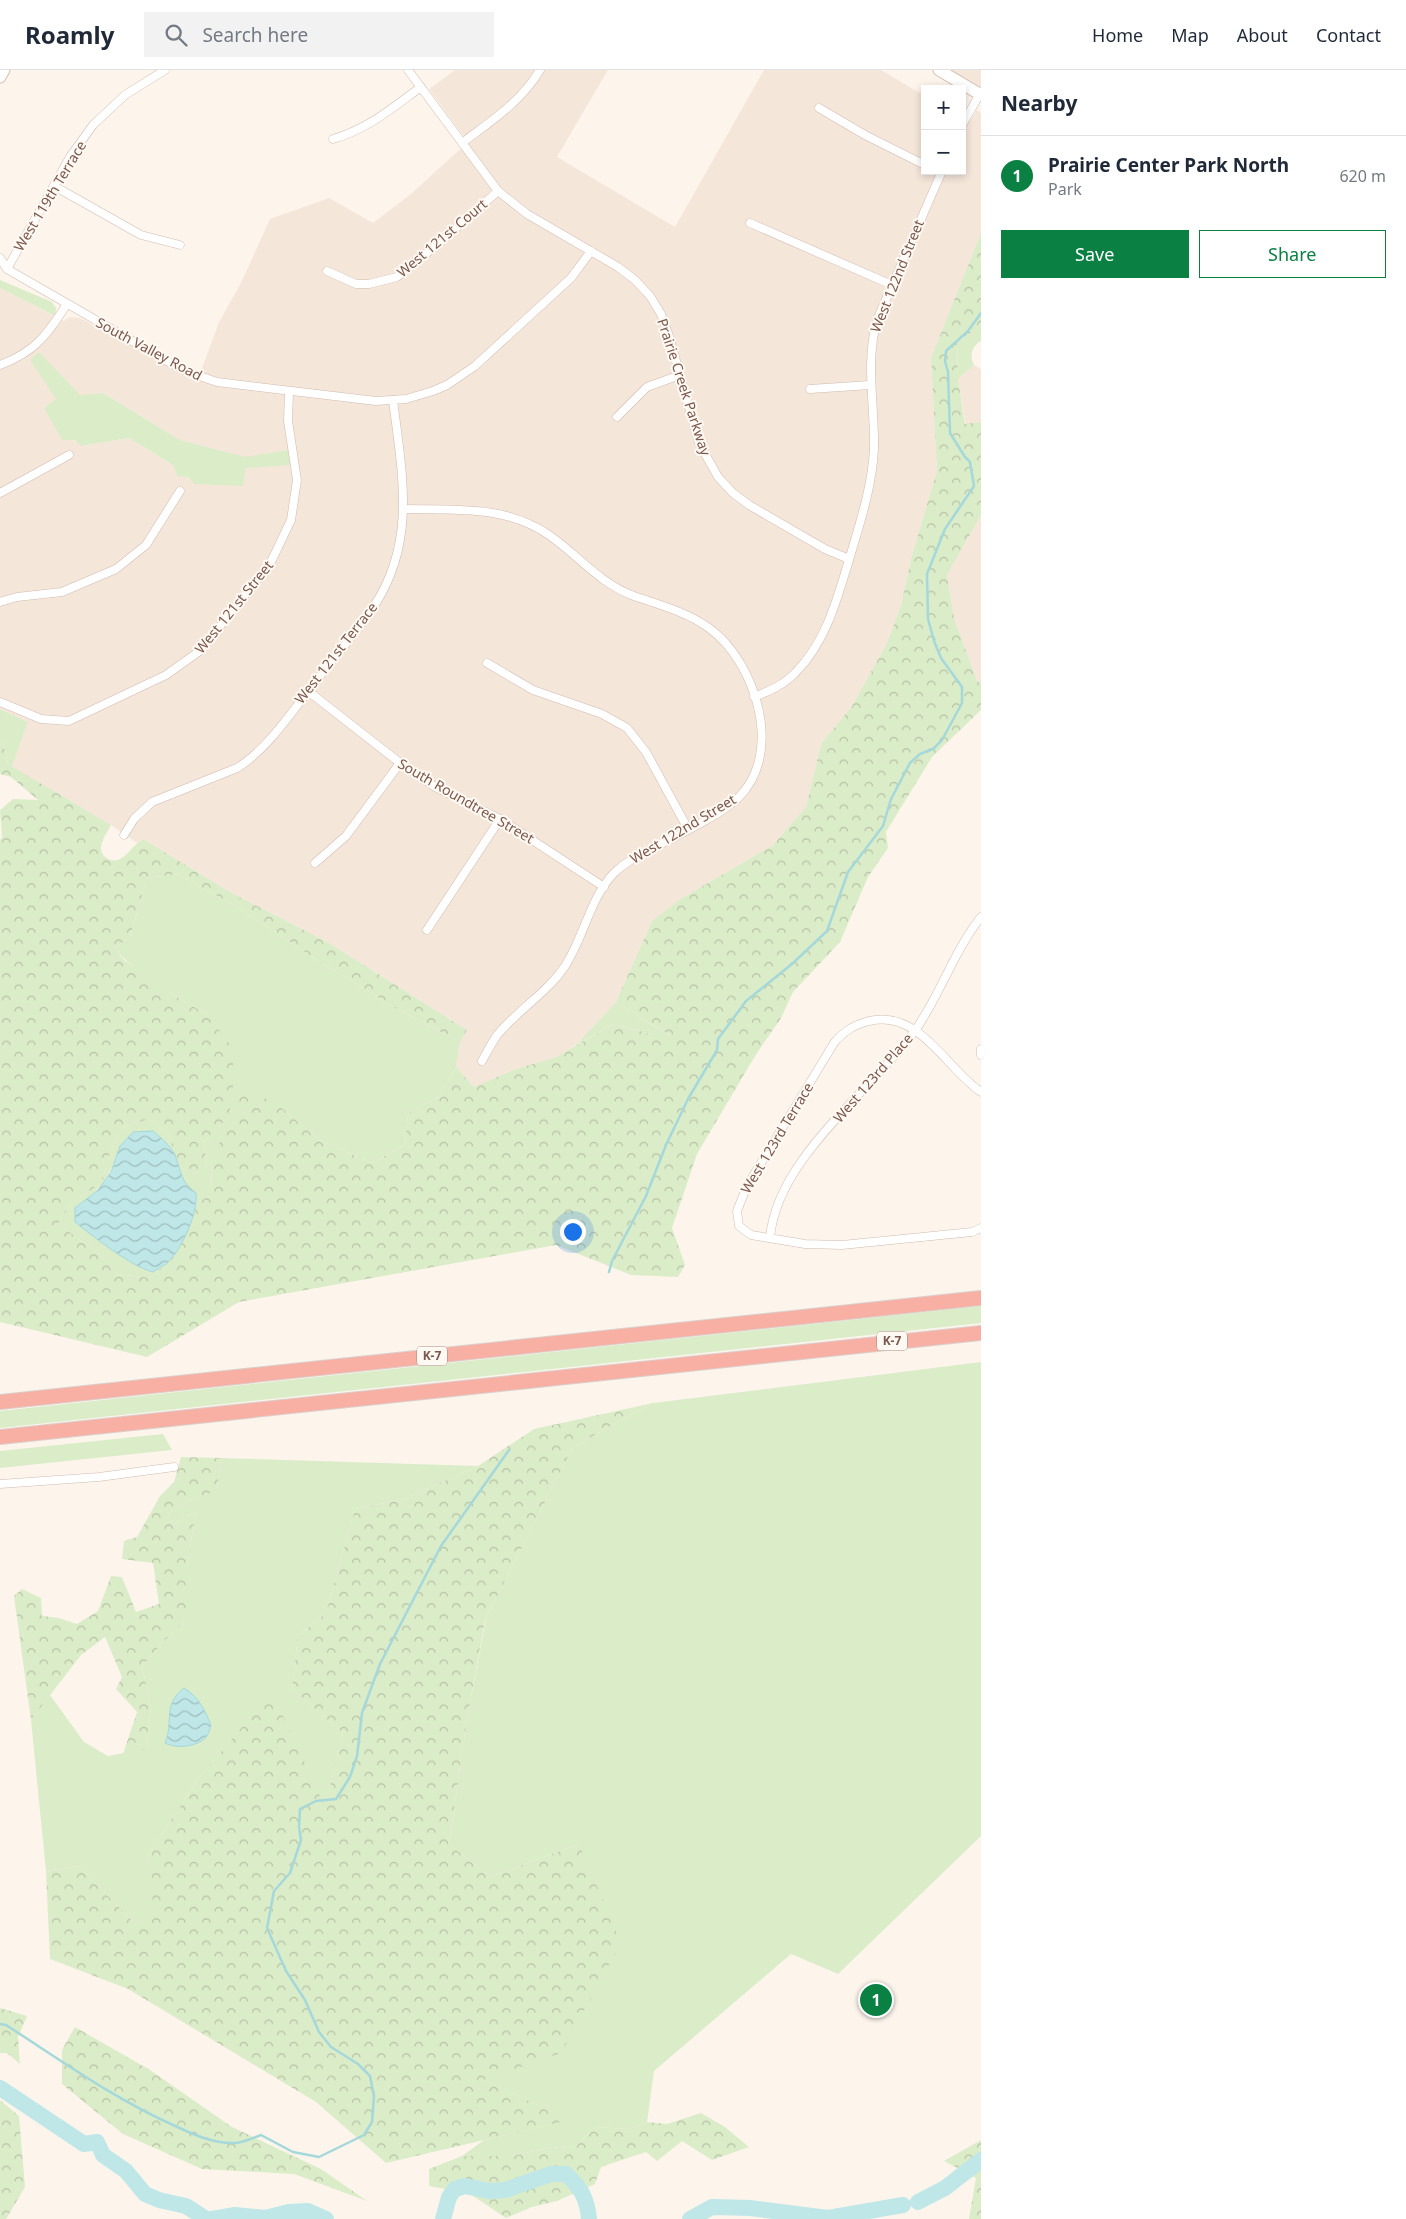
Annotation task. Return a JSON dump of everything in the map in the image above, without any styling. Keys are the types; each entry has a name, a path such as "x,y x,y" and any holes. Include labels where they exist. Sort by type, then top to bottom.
{"highway":[{"name":"K-7","path":"0,1402 981,1298"},
{"name":"K-7","path":"0,1436 981,1332"}],"street":[{"path":"0,78 4,70"},
{"name":"West 119th Terrace","path":"3,269 70,157 93,126 125,95 165,70"},
{"name":"Prairie Creek Parkway","path":"408,70 498,191 520,209 626,272 650,296 665,323 699,443 710,466 724,484 749,505 825,549 849,559"},
{"path":"462,143 509,108 530,85 540,70"},
{"path":"939,70 981,93 966,118"},
{"path":"333,139 354,133 421,87"},
{"path":"818,108 865,135 921,163"},
{"name":"West 122nd Street","path":"482,1061 498,1035 550,985 564,967 612,875 626,863 688,829 738,798 755,773 761,755 762,738 761,720 754,697 784,683 803,664 834,611 864,510 871,475 874,415 870,385 872,339 877,320 939,175"},
{"path":"54,186 142,235 180,245"},
{"name":"West 121st Court","path":"328,271 356,284 369,284 397,277 444,239 498,191"},
{"path":"750,223 892,285"},
{"path":"393,400 406,399 447,385 475,366 571,278 591,251"},
{"name":"South Valley Road","path":"0,258 3,269 203,379 289,392 362,400 393,400"},
{"path":"0,365 24,355 41,341 67,304"},
{"path":"617,417 647,387 680,375"},
{"path":"810,389 870,385"},
{"name":"West 121st Street","path":"0,702 41,719 69,721 166,675 194,657 223,624 270,564 288,528 296,489 296,466 288,421 289,392"},
{"name":"West 121st Terrace","path":"124,835 134,819 152,802 237,768 249,760 308,691 374,607 395,564 402,539 404,509 402,473 393,400"},
{"path":"0,493 69,455"},
{"path":"0,602 62,592 116,569 146,545 180,491"},
{"path":"404,509 496,513 521,520 542,530 610,585 624,592 688,615 710,628 736,657 754,697"},
{"path":"487,662 533,690 602,714 627,728 646,752 688,829"},
{"name":"South Roundtree Street","path":"308,691 400,764 435,787 500,819 604,888"},
{"path":"316,863 346,836 400,764"},
{"path":"427,930 500,819"},
{"name":"West 123rd Place","path":"770,1237 772,1218 780,1197 798,1165 887,1065 915,1030 974,925 981,917"},
{"name":"West 123rd Terrace","path":"770,1237 752,1235 740,1226 737,1220 739,1204 753,1174 834,1043 850,1028 880,1019 901,1023 915,1030"},
{"path":"915,1030 932,1043 960,1076 981,1092"},
{"path":"981,1049 981,1055"},
{"path":"770,1237 805,1244 842,1245 972,1232 981,1228"},
{"path":"0,1484 99,1477 174,1467"}],"shaded area":[{"path":"455,70 608,70 557,157 675,227 764,70 881,70 921,94 921,175 966,175 966,120 970,121 977,110 981,113 981,233 931,358 937,471 912,555 901,605 887,643 852,706 821,744 806,807 773,845 679,900 652,921 616,1002 576,1045 556,1057 513,1070 474,1087 456,1067 460,1042 467,1030 329,943 230,892 143,839 137,843 111,825 12,767 28,722 0,709 0,288 64,321 70,317 80,318 197,382 219,322 241,283 270,219 329,198 373,223 411,194 468,142 429,89","holes":["103,393 180,440 245,458 287,450 246,468 243,485 191,480 184,475 177,475 173,465 129,438 82,446 79,442 69,439 44,408 56,400"]},
{"path":"938,70 981,70 981,95"},
{"path":"974,365 981,369 981,422 966,425 958,379"},
{"path":"981,515 981,683 977,681 954,618 947,575"}],"green space":[{"path":"981,233 981,325 957,343 958,379 965,424 981,422 981,515 947,575 954,618 977,681 981,683 981,710 932,757 886,832 888,848 868,877 840,942 793,992 781,1018 755,1056 697,1154 672,1228 685,1265 678,1277 631,1275 556,1245 239,1302 147,1357 0,1322 0,840 2,837 0,810 13,799 38,800 11,777 0,774 0,741 3,742 8,764 111,825 101,847 101,851 108,859 120,859 143,839 230,892 329,943 467,1030 460,1042 394,1007 317,960 239,908 178,874 147,878 130,937 115,948 124,960 170,993 208,1015 232,1047 234,1080 229,1116 204,1142 207,1166 197,1173 178,1167 169,1135 149,1119 123,1127 111,1149 102,1182 70,1205 58,1224 98,1253 117,1274 151,1278 168,1261 180,1243 197,1202 211,1196 212,1153 237,1119 237,1085 277,1104 319,1140 372,1163 405,1145 408,1113 440,1096 456,1067 474,1087 513,1070 556,1057 613,1024 647,1033 671,1036 616,1002 652,921 679,900 773,845 806,807 821,744 852,706 887,643 901,605 912,555 937,471 931,358"},
{"path":"0,280 52,302 56,308 55,316 0,288"},
{"path":"981,325 981,341 975,345 972,351 974,365 958,379 957,343"},
{"path":"39,352 80,395 103,393 180,440 245,457 288,450 290,465 246,468 243,486 194,484 188,477 177,476 173,465 129,438 81,446 75,440 62,440 44,408 56,399 30,360"},
{"path":"0,709 28,722 12,767 8,764 3,742 0,741"},
{"path":"178,874 239,908 317,960 394,1007 460,1042 456,1067 440,1096 408,1113 405,1145 372,1163 319,1140 277,1104 237,1119 212,1154 211,1196 197,1202 196,1193 184,1184 178,1167 197,1173 207,1166 204,1142 229,1116 208,1015 146,977 134,968 115,948 130,937 147,878"},
{"path":"616,1002 672,1037 613,1024 576,1045"},
{"path":"149,1119 169,1135 175,1156 168,1144 120,1146 104,1182 93,1194 75,1208 75,1222 112,1250 144,1269 153,1272 168,1263 151,1278 117,1274 98,1253 58,1224 70,1205 102,1182 111,1149 123,1127"},
{"path":"981,1306 981,1323 0,1428 0,1411"},
{"path":"981,1362 981,1836 838,1974 791,1954 654,2071 647,2122 629,2129 595,2127 575,2147 548,2148 512,2156 462,2156 484,2140 569,2120 484,2080 579,1844 490,1877 449,1844 467,1719 486,1618 573,1447 653,1403"},
{"path":"653,1403 573,1447 485,1620 467,1719 449,1844 490,1877 579,1844 621,1943 561,2053 484,2080 570,2120 386,2163 316,2102 128,1989 50,1959 46,1871 79,1866 135,1924 154,1914 148,1856 198,1779 272,1692 325,1807 343,1733 292,1689 298,1636 326,1613 355,1509 404,1499 478,1466 534,1429"},
{"path":"163,1434 172,1450 0,1468 0,1451"},
{"path":"181,1457 221,1458 217,1491 191,1499 168,1513 173,1525 196,1511 187,1567 187,1619 142,1666 151,1707 146,1749 123,1754 137,1712 116,1689 122,1677 105,1637 81,1655 31,1720 14,1596 22,1589 41,1598 42,1616 59,1618 77,1624 98,1611 111,1576 122,1577 136,1612 159,1604 153,1563 122,1559 124,1541 137,1537 160,1496 174,1482"},
{"path":"221,1458 478,1466 404,1499 355,1509 326,1613 298,1636 292,1689 343,1733 325,1808 272,1693 198,1779 148,1856 155,1914 135,1924 79,1866 46,1871 31,1720 50,1695 84,1742 108,1756 146,1749 151,1707 142,1666 187,1619 187,1567 196,1511 173,1525 168,1513 191,1499 217,1490"},
{"path":"0,2008 27,2016 18,2037 20,2064 7,2053 0,2053"},
{"path":"75,2027 150,2070 232,2127 321,2169 367,2201 294,2174 202,2169 123,2134 62,2084 62,2050"},
{"path":"0,2100 19,2116 25,2187 6,2219 0,2219"},
{"path":"701,2113 725,2127 749,2147 712,2160 682,2141 657,2161 646,2152 601,2167 595,2184 557,2201 532,2207 506,2218 470,2194 429,2186 429,2169 462,2156 512,2156 548,2148 575,2147 595,2127 629,2129 647,2122 667,2124"},
{"path":"981,2140 981,2219 969,2219 976,2178 944,2161"}],"water":[{"path":"153,1131 173,1151 184,1180 196,1193 196,1201 192,1220 183,1241 172,1258 153,1272 123,1257 75,1222 75,1208 98,1190 111,1172 120,1146 133,1132"},
{"path":"184,1688 197,1699 211,1725 207,1736 199,1743 187,1746 170,1745 165,1743 171,1707 177,1694"}],"waterway":[{"path":"609,1272 612,1261 646,1196 666,1145 688,1099 717,1050 718,1039 746,1001 792,964 827,931 848,872 883,826 891,799 910,763 920,754 933,749 942,740 962,703 962,687 941,658 928,619 927,574 945,529 974,486 970,462 950,433 948,372 945,361 946,351 968,331 981,313"},
{"path":"0,2024 6,2025 129,2103 203,2138 235,2143 261,2135 293,2152 319,2157 364,2135 372,2122 374,2096 370,2076 358,2064 331,2047 319,2032 305,2000 286,1971 267,1928 274,1891 290,1873 301,1840 299,1827 300,1809 316,1801 336,1799 350,1777 357,1756 362,1713 380,1664 441,1546 509,1450"},
{"path":"0,2088 84,2144 97,2142 103,2155 126,2171 145,2194 159,2200 186,2206 206,2219"},
{"path":"918,2202 945,2188 981,2160"},
{"path":"443,2219 449,2197 455,2189 465,2186 489,2191 505,2190 551,2174 566,2174 576,2184 585,2199 589,2219"},
{"path":"690,2219 712,2207 750,2208 828,2218 903,2205"},
{"path":"212,2219 235,2215 265,2218 289,2212 308,2211 326,2219"}],"place":[{"name":"Prairie Center Park North","path":"876,2000"}]}
